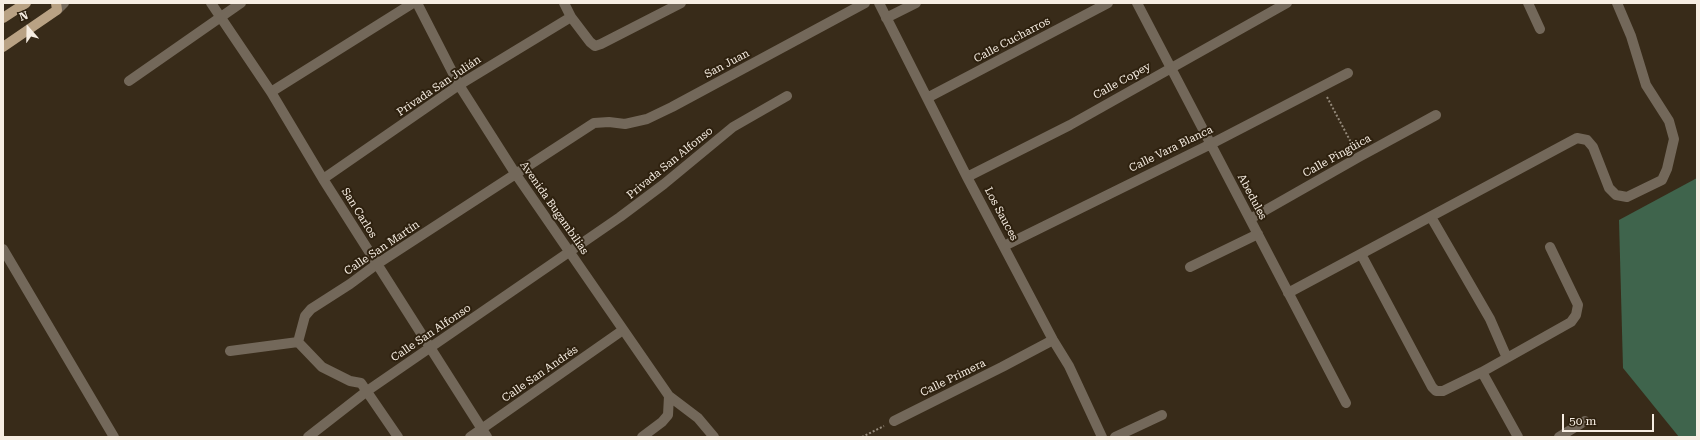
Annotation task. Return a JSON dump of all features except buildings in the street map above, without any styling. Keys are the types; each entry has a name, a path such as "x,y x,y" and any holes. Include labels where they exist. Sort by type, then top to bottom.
{"main road":[{"path":"3,18 26,3"},
{"path":"3,47 59,5"}],"street":[{"name":"San Carlos","path":"211,3 271,92 323,179 484,433"},
{"path":"129,81 241,3"},
{"path":"271,92 413,3"},
{"name":"Avenida Bugambilias","path":"417,3 459,85 515,173 669,396 698,418 714,437"},
{"path":"564,3 571,17 590,42 595,46 681,3"},
{"name":"San Juan","path":"594,123 609,122 625,124 647,119 865,3"},
{"name":"Los Sauces","path":"879,3 967,178 1053,340 1069,366 1102,437"},
{"path":"886,18 916,3"},
{"name":"Calle Cucharros","path":"928,98 1108,3"},
{"name":"Abedules","path":"1137,3 1346,403"},
{"name":"Calle Copey","path":"967,178 1070,125 1287,3"},
{"path":"1528,3 1540,29"},
{"path":"1288,293 1577,138 1587,140 1592,147 1608,188 1616,195 1627,197 1662,180 1667,169 1674,139 1669,121 1646,85 1630,36 1616,3"},
{"name":"Privada San Julián","path":"323,179 459,85 571,17"},
{"name":"Calle Vara Blanca","path":"1004,246 1211,144 1348,73"},
{"name":"Privada San Alfonso","path":"570,252 664,184 733,127 786,96"},
{"name":"Calle Pingüica","path":"1250,219 1436,115"},
{"name":"Calle San Martín","path":"298,342 305,316 311,309 515,173 594,123"},
{"path":"1430,217 1490,319 1507,358"},
{"path":"1190,267 1258,234"},
{"path":"1361,254 1432,387 1436,391 1443,391 1482,372 1571,322 1576,315 1578,305 1550,247"},
{"path":"3,249 114,437"},
{"name":"Calle San Alfonso","path":"308,437 367,391 570,252"},
{"name":"Calle San Andrés","path":"470,437 484,433 624,330"},
{"name":"Calle Primera","path":"894,421 1053,340"},
{"path":"230,351 298,342 322,367 350,381 361,383 398,437"},
{"path":"1482,372 1518,437"},
{"path":"642,437 662,422 668,415 669,396"},
{"path":"1115,437 1162,415"},
{"path":"1559,437 1585,421"}],"path":[{"path":"1322,86 1359,157"},
{"path":"862,437 894,421"}],"green space":[{"path":"1697,178 1697,437 1679,437 1623,368 1619,220"}]}
